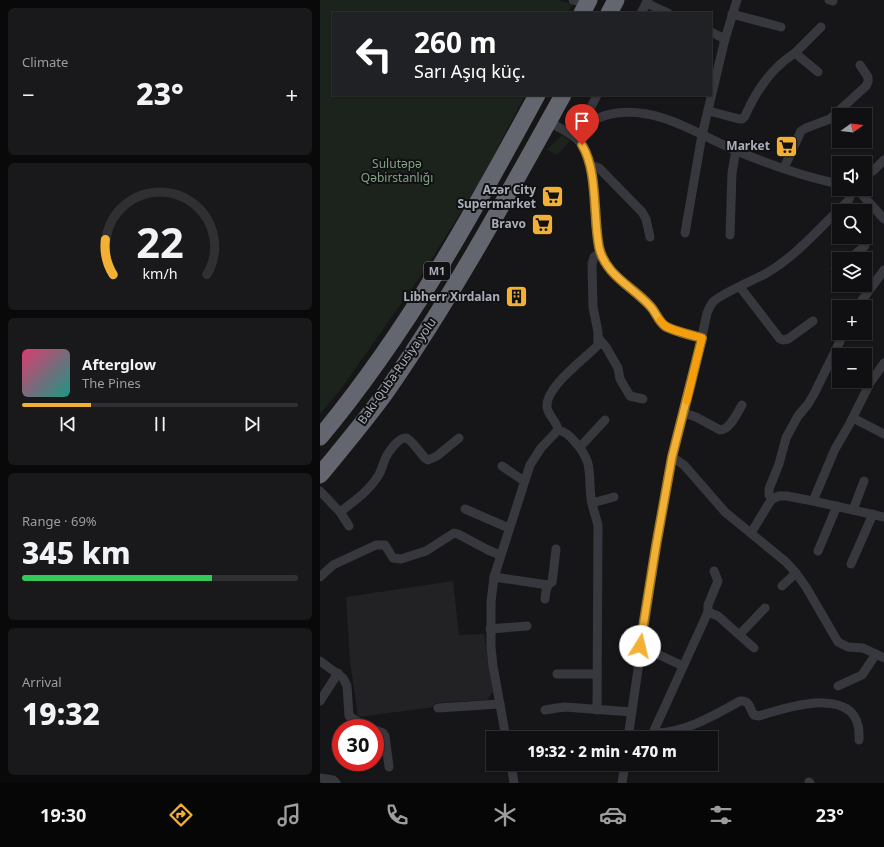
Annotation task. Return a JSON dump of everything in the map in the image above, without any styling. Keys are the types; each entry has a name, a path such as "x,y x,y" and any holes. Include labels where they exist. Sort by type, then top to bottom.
{"highway":[{"path":"610,12 616,0"},
{"name":"Bakı-Quba-Rusiya yolu","path":"320,437 366,378 437,271 536,96"},
{"name":"Bakı-Quba-Rusiya yolu","path":"320,475 386,392 460,277 562,96"}],"street":[{"path":"685,233 702,135 709,111 725,39 737,0"},
{"path":"642,12 647,2 666,12"},
{"path":"732,14 781,27"},
{"path":"709,111 742,119 768,77 821,27"},
{"path":"712,32 725,39"},
{"path":"795,53 818,72"},
{"path":"784,168 801,132 806,128 830,119 866,86 868,77 860,64"},
{"path":"590,122 589,111 596,96"},
{"path":"570,134 601,117 627,112 648,114 666,119 736,150 784,168 832,182"},
{"path":"549,122 577,139 585,150 590,165 601,252 610,268 621,281 652,307 665,326 702,338"},
{"path":"730,234 732,173 736,150"},
{"path":"872,172 884,160"},
{"path":"590,165 599,168 642,212 646,219 650,237"},
{"path":"863,196 884,219"},
{"path":"629,731 640,646 672,457 684,413 707,313 713,302 779,265 832,218"},
{"path":"858,252 866,244"},
{"path":"558,430 555,421 547,409 549,398 569,371 598,345 599,339 593,307 592,264 594,257 601,252"},
{"path":"862,300 884,270"},
{"path":"740,287 780,339 788,339 813,321"},
{"path":"599,339 606,347 618,368 620,379 630,396 643,399"},
{"path":"772,499 769,495 769,489 779,464 786,438 798,416 814,394 841,340"},
{"path":"813,501 834,448 853,418 870,383 884,363"},
{"path":"684,413 720,430 724,430 728,427 742,405"},
{"path":"853,418 884,434"},
{"path":"580,448 605,420"},
{"path":"558,430 566,433 580,448 589,465 592,503 598,526 597,710"},
{"path":"505,731 493,666 490,629 494,577 524,482 534,459 541,448 558,430"},
{"path":"340,512 371,486 378,476 386,457 400,440 404,438 409,439 428,460 437,456 459,438"},
{"path":"672,457 684,465 725,512 786,562 796,573 806,587 838,642 848,647 864,648 880,656 862,675 838,686"},
{"path":"502,466 524,482"},
{"path":"853,510 864,481"},
{"path":"320,491 340,512 349,526"},
{"path":"751,533 772,499 779,496 813,501 884,517"},
{"path":"592,503 614,497"},
{"path":"818,551 837,506"},
{"path":"465,509 509,528"},
{"path":"851,564 873,514"},
{"path":"320,577 333,565 376,545 385,545 393,558 400,560 426,551 454,533 492,553 500,555"},
{"path":"545,599 548,585 552,582 556,549"},
{"path":"654,731 708,612 708,605 718,581 714,571"},
{"path":"782,586 796,573"},
{"path":"494,577 548,585"},
{"path":"740,634 765,608"},
{"path":"708,612 718,616 754,648"},
{"path":"490,629 527,626"},
{"path":"640,646 683,666"},
{"path":"320,661 343,678 347,686 349,716 354,719"},
{"path":"320,701 338,673"},
{"path":"557,674 597,674"},
{"path":"671,731 702,722 740,701 745,701 748,703 754,715 759,716 795,706 827,703 843,706 851,711 858,725 858,740"},
{"path":"438,708 500,704"},
{"path":"545,710 564,707 632,712"},
{"path":"384,734 386,736 389,767"},
{"path":"512,771 514,783"},
{"path":"622,783 625,771"},
{"path":"320,778 333,780 336,783"}],"shaded area":[{"path":"453,581 459,635 484,634 493,692 487,700 435,703 435,707 358,717 350,661 346,597"}],"green space":[{"name":"Sulutəpə Qəbirstanlığı","path":"320,0 558,0 573,4 569,12 332,12 332,96 524,96 481,180 424,271 341,389 320,414"},
{"path":"562,135 570,141 557,155 547,150"}],"slow traffic":[{"path":"660,320 662,324 668,328 702,338 687,401"}],"place":[{"name":"Market","path":"786,146"},
{"name":"Azər City Supermarket","path":"552,197"},
{"name":"Bravo","path":"542,224"},
{"name":"Libherr Xırdalan","path":"516,297"}],"route":[{"path":"582,145 590,165 599,245 604,260 621,281 652,307 662,324 668,328 702,338 672,457 640,646"}]}
